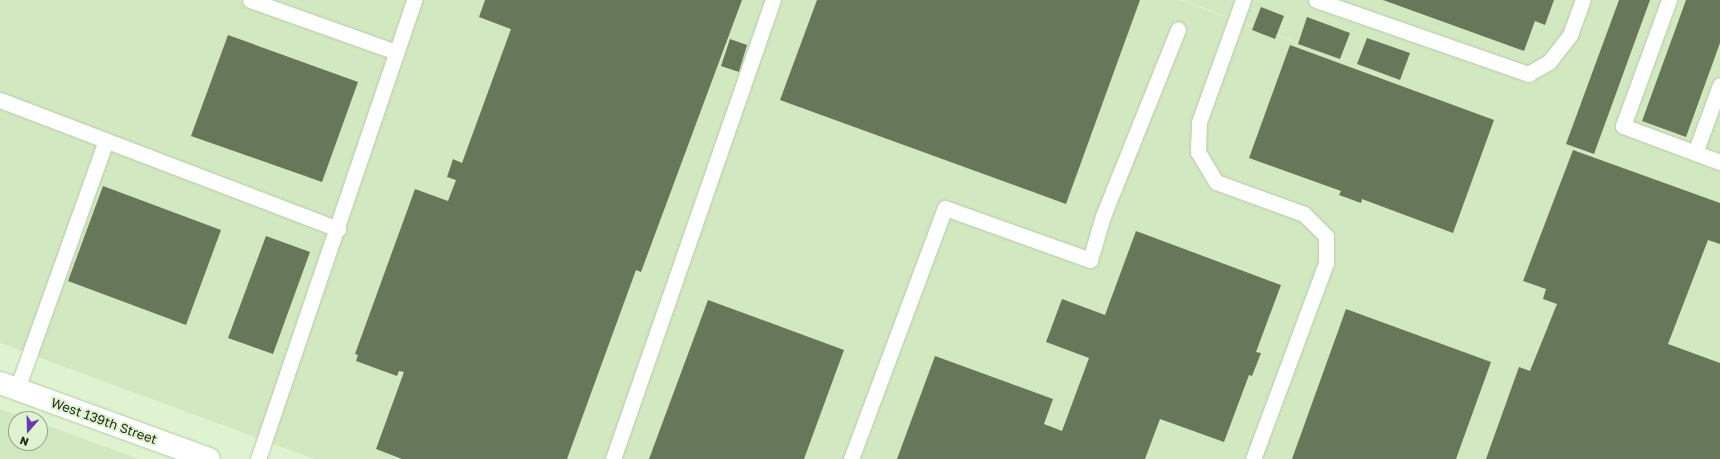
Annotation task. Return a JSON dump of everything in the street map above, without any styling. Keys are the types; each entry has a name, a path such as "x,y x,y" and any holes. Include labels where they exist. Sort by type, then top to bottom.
{"street":[{"name":"West 139th Street","path":"8,386 209,459"}],"lane":[{"path":"250,0 396,52"},
{"path":"258,459 338,229 414,0"},
{"path":"613,459 773,0"},
{"path":"1243,0 1199,122 1198,152 1216,182 1304,214 1326,236 1326,263 1253,459"},
{"path":"1316,0 1528,74 1549,62 1570,35 1583,0"},
{"path":"1669,0 1623,126 1720,162"},
{"path":"851,459 945,208 1090,260 1103,216 1178,29"},
{"path":"1695,152 1720,85"},
{"path":"0,100 338,229"},
{"path":"8,386 29,355 106,140"}],"shaded area":[{"path":"0,0 1179,0 1428,90 1182,0 1720,0 1720,459 314,459 0,343"},
{"path":"0,409 8,412 8,451 48,451 48,426 139,459 0,459"}],"building":[{"path":"485,0 742,0 641,272 636,270 567,459 402,459 376,449 404,372 399,371 397,376 356,361 358,355 355,354 415,189 448,201 456,180 447,177 453,159 462,163 511,29 479,17"},
{"path":"817,0 1140,0 1066,204 780,100"},
{"path":"1383,0 1554,0 1545,25 1535,21 1524,51"},
{"path":"1619,0 1650,0 1594,154 1566,144"},
{"path":"1686,0 1720,0 1720,43 1686,137 1642,121"},
{"path":"1261,7 1284,16 1275,39 1252,30"},
{"path":"1307,17 1350,33 1340,59 1298,44"},
{"path":"228,35 358,82 322,182 191,136"},
{"path":"1367,38 1410,53 1400,80 1357,64"},
{"path":"730,39 747,45 739,72 721,66"},
{"path":"1290,45 1494,120 1453,233 1362,199 1361,203 1339,195 1341,191 1249,158"},
{"path":"1573,150 1720,203 1720,244 1708,240 1668,344 1720,363 1720,459 1486,459 1519,367 1530,371 1557,304 1543,299 1546,289 1523,281"},
{"path":"103,186 221,230 186,325 68,281"},
{"path":"1136,231 1281,285 1256,352 1261,353 1252,376 1249,375 1224,442 1160,419 1145,459 897,459 935,356 1053,399 1044,424 1062,431 1089,358 1046,342 1062,299 1105,315"},
{"path":"266,236 310,252 273,354 228,338"},
{"path":"708,300 844,350 804,459 649,459"},
{"path":"1346,309 1491,362 1456,459 1292,459"}]}
